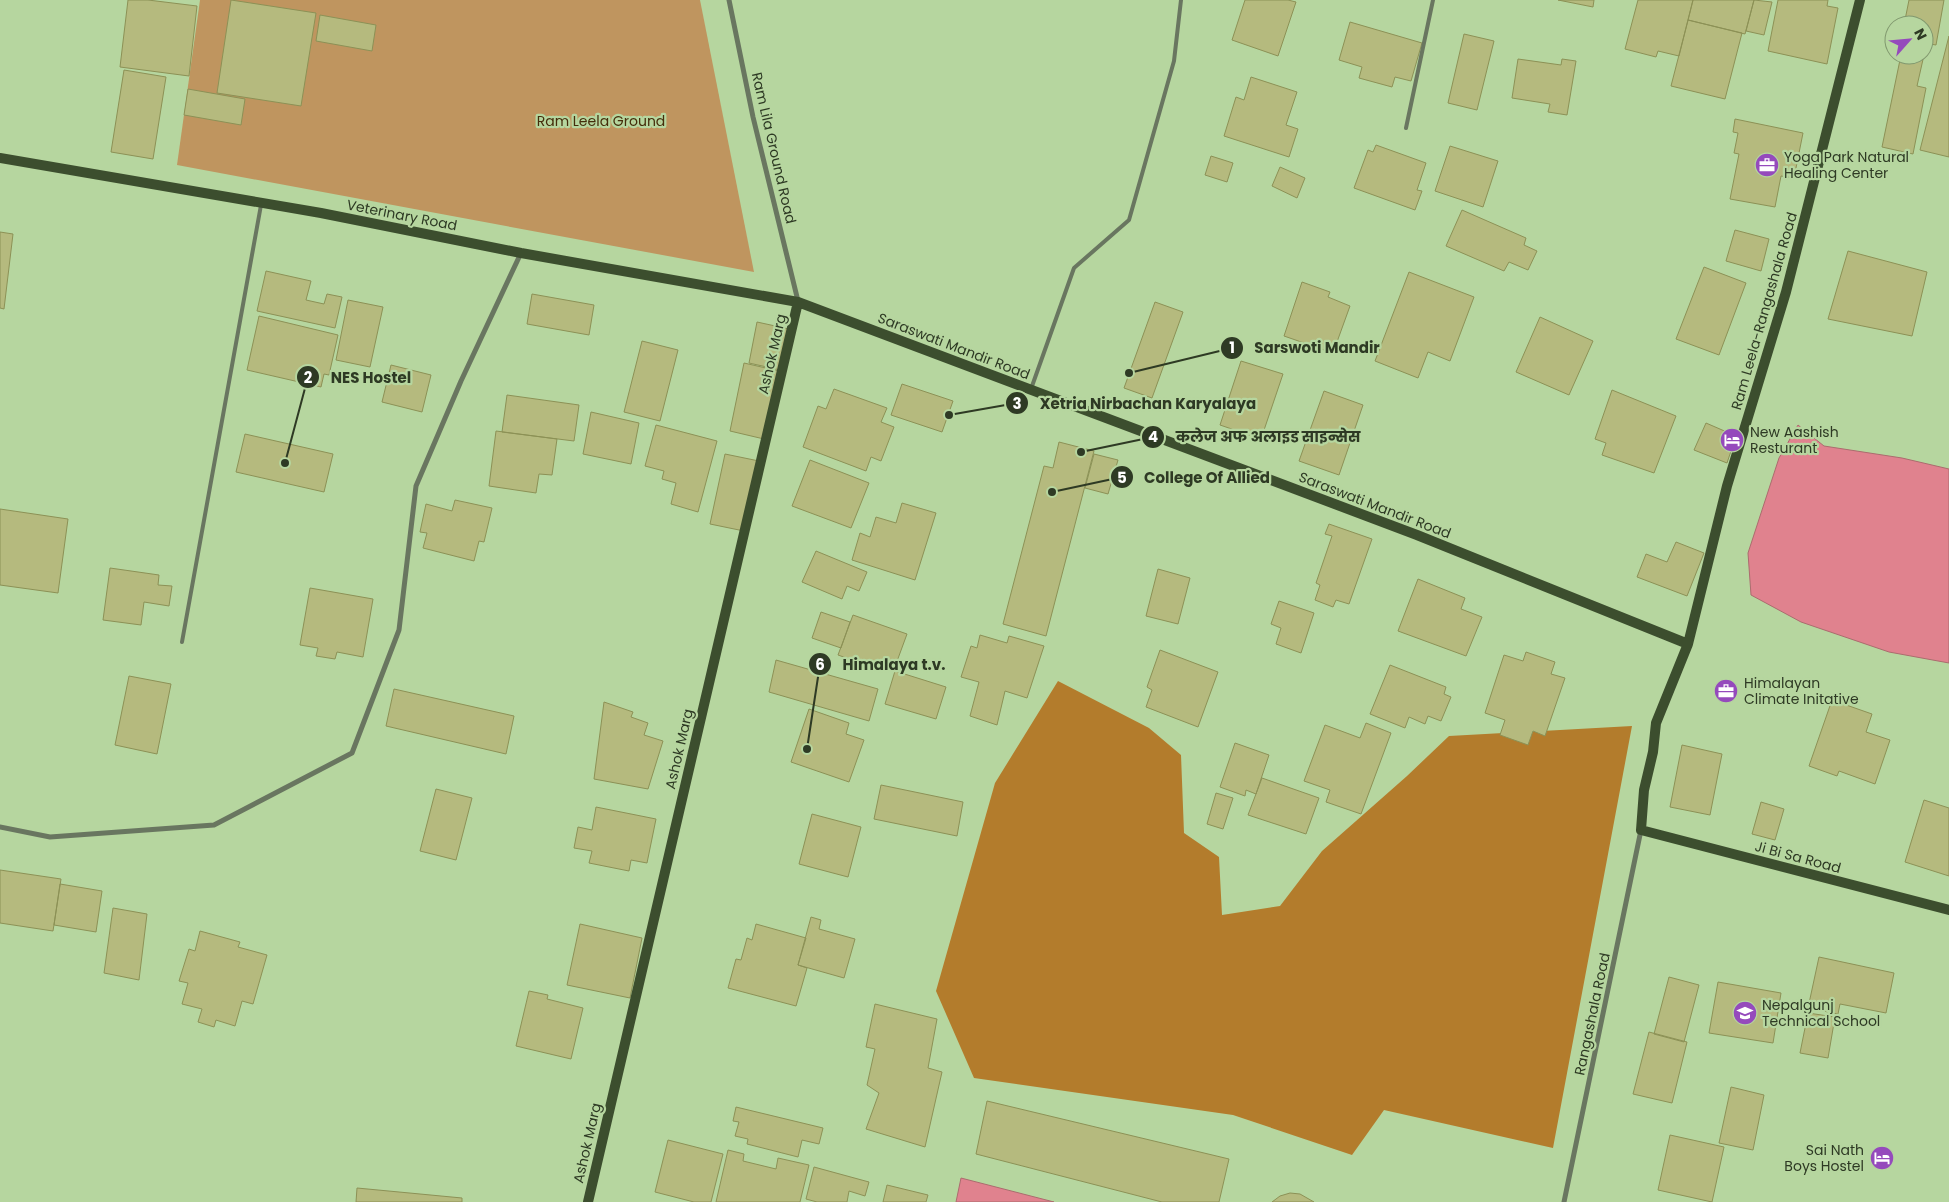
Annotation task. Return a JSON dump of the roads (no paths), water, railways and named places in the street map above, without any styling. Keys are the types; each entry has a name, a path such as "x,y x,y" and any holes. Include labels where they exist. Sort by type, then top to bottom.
{"street":[{"name":"Ram Lila Ground Road","path":"729,0 753,116 798,302"},
{"name":"Ram Leela-Rangashala Road","path":"1641,830 1644,790 1656,722 1688,644 1727,486 1786,292 1860,0"},
{"name":"Veterinary Road","path":"0,158 262,202 521,252 798,302"},
{"path":"0,827 50,837 214,824 352,753 400,630 416,486 461,381 521,252"},
{"name":"Saraswati Mandir Road","path":"798,302 1417,535 1688,644"},
{"name":"Ashok Marg","path":"588,1202 798,302"},
{"name":"Ji Bi Sa Road","path":"1641,830 1949,910"},
{"name":"Rangashala Road","path":"1564,1202 1641,830"}],"lane":[{"path":"1030,389 1074,268 1129,220 1174,61 1182,0"},
{"path":"1406,128 1433,0"},
{"path":"182,642 262,202"}],"place":[{"name":"Yoga Park Natural Healing Center","path":"1767,165"},
{"name":"Sarswoti Mandir","path":"1129,373"},
{"name":"Xetria Nirbachan Karyalaya","path":"949,415"},
{"name":"New Aashish Resturant","path":"1732,440"},
{"name":"कलेज अफ अलाइड साइन्सेस","path":"1081,452"},
{"name":"NES Hostel","path":"285,463"},
{"name":"College Of Allied","path":"1052,492"},
{"name":"Himalayan Climate Initative","path":"1726,691"},
{"name":"Himalaya t.v.","path":"807,749"},
{"name":"Nepalgunj Technical School","path":"1745,1013"},
{"name":"Sai Nath Boys Hostel","path":"1882,1158"}],"park label":[{"name":"Ram Leela Ground","path":"601,121"}]}
